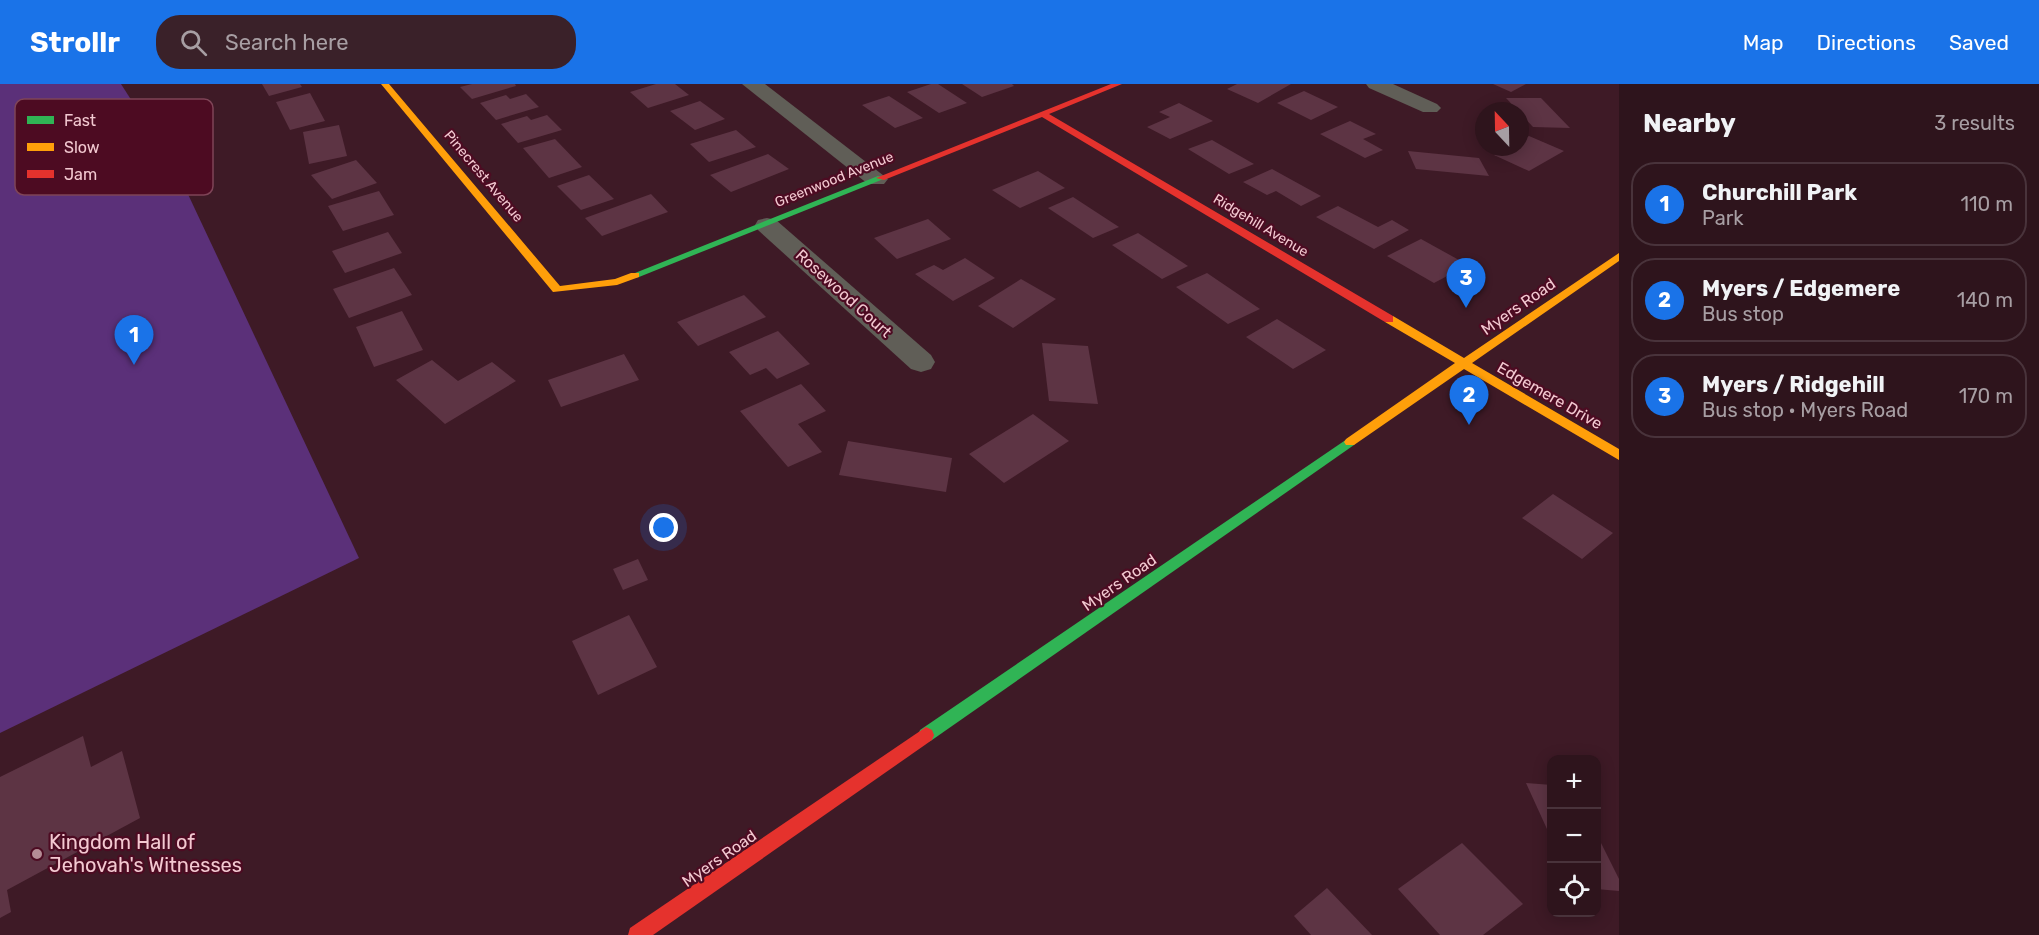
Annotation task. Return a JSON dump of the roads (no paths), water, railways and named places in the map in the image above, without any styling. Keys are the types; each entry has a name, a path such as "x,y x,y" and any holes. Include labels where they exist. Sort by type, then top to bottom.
{"street":[{"name":"Pinecrest Avenue","path":"385,84 557,290"},
{"path":"752,84 876,179"},
{"name":"Greenwood Avenue","path":"557,290 617,282 767,225 876,179 1118,84"},
{"path":"1376,84 1430,108"},
{"name":"Ridgehill Avenue","path":"1042,114 1464,364"},
{"name":"Rosewood Court","path":"767,225 921,362"},
{"name":"Myers Road","path":"637,935 1619,256"},
{"name":"Edgemere Drive","path":"1464,364 1619,455"}],"place":[{"name":"Myers / Ridgehill","path":"1466,308"},
{"name":"Churchill Park","path":"134,365"},
{"name":"Myers / Edgemere","path":"1469,425"},
{"name":"Kingdom Hall of Jehovah's Witnesses","path":"37,854"}]}
